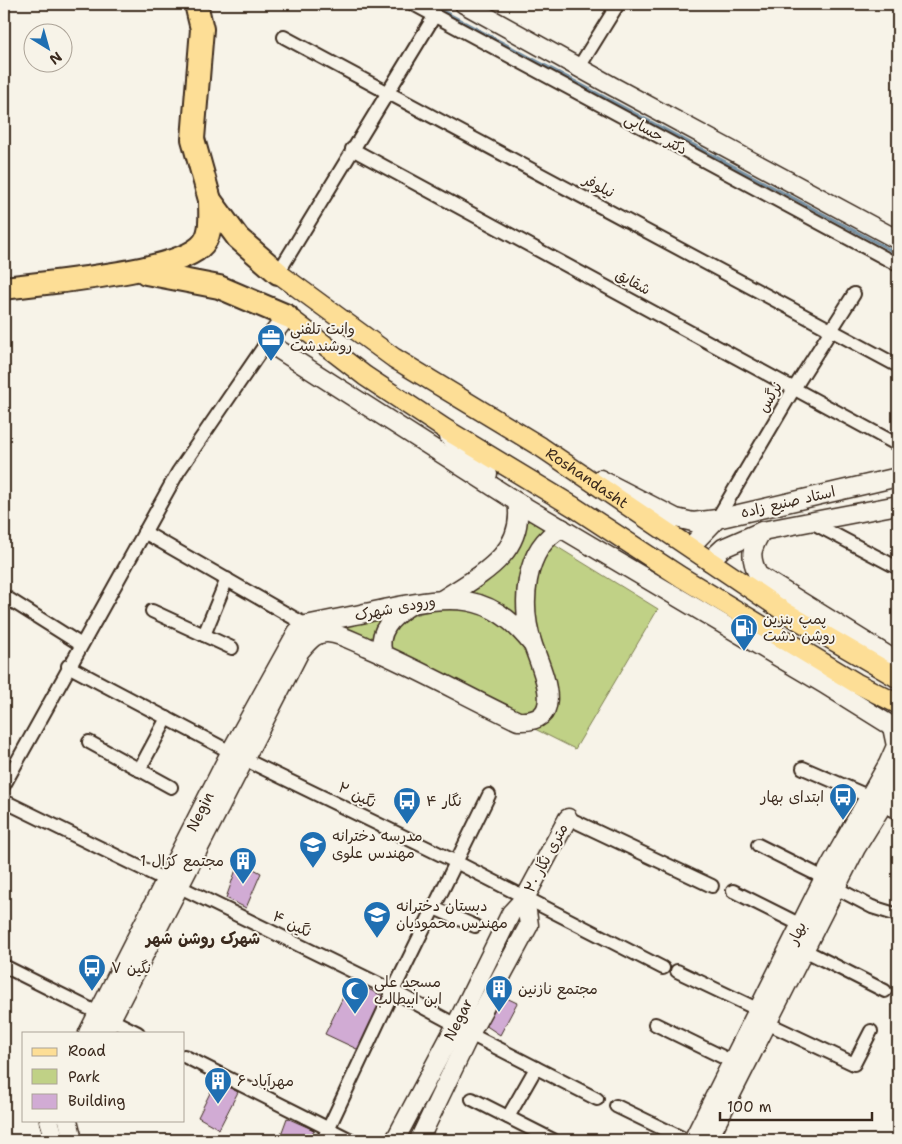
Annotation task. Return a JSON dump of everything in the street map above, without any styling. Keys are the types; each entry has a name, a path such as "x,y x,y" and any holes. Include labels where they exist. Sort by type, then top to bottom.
{"highway":[{"path":"4,288 172,262 201,247 210,231 210,200 193,140 202,29 196,4"},
{"path":"210,200 238,238 278,273"},
{"path":"130,270 219,287 287,316"}],"main road":[{"name":"Roshandasht","path":"278,273 403,362 541,447 709,560 805,614 898,678"},
{"name":"Roshandasht","path":"287,316 381,386 430,418 574,507 681,577 856,683 898,704"},
{"path":"381,386 370,370 369,365 374,358 384,356 403,362"},
{"path":"681,577 690,547"},
{"path":"681,577 709,560"}],"street":[{"name":"دکتر حسابی","path":"414,4 898,265"},
{"name":"دکتر حسابی","path":"464,4 898,240"},
{"path":"579,67 618,4"},
{"path":"278,273 435,15"},
{"name":"نیلوفر","path":"284,36 832,328 898,366"},
{"name":"شقایق","path":"352,149 795,387 898,445"},
{"name":"نرگس","path":"717,519 795,387 854,294"},
{"path":"4,785 80,644 178,472 267,342 287,316"},
{"path":"267,342 517,502 824,684 895,729"},
{"path":"430,418 517,502"},
{"name":"استاد صنیع زاده","path":"589,479 602,479 676,518 694,522 717,519 898,477"},
{"path":"838,490 844,515"},
{"name":"ورودی شهرک","path":"313,629 412,604 443,599 480,574 505,553 516,535 519,524 517,502"},
{"name":"استاد صنیع زاده","path":"709,560 724,548 762,531 898,505"},
{"path":"690,547 717,519"},
{"path":"811,522 898,568"},
{"path":"144,532 313,629 343,637 383,654 518,721 527,722 541,715 548,699 544,672 532,644 527,594 533,561 541,544 554,532 562,528"},
{"path":"762,531 754,543 751,560 758,575 805,614 898,662"},
{"path":"204,635 227,580"},
{"path":"4,596 80,644"},
{"path":"443,599 472,603 491,609 514,624 532,644"},
{"path":"383,654 380,645 384,630 391,620 412,604"},
{"path":"152,611 232,648"},
{"name":"Negin","path":"89,1032 104,1021 297,632 313,629"},
{"path":"822,662 824,684"},
{"name":"نگین ۲","path":"68,666 237,754 456,862 663,968"},
{"path":"139,770 167,718"},
{"name":"بهار","path":"884,805 896,746 895,729"},
{"path":"89,742 171,787"},
{"path":"803,768 884,805"},
{"name":"بهار","path":"707,1139 801,924 884,805 898,780"},
{"path":"326,1135 393,991 489,795"},
{"name":"نگین ۴","path":"4,801 393,991"},
{"path":"568,818 712,886"},
{"name":"۲۰ متری نگار","path":"525,898 568,818"},
{"path":"758,845 872,907 898,915"},
{"name":"بهار","path":"707,1139 733,1062 804,950 830,883"},
{"path":"733,891 801,924"},
{"name":"Negar","path":"419,1140 511,913 525,898"},
{"path":"434,908 475,926"},
{"path":"804,950 885,991"},
{"path":"4,966 104,1021 135,1032"},
{"path":"677,971 760,1017 854,1064 871,1031"},
{"path":"393,991 597,1099"},
{"path":"655,1024 733,1062"},
{"name":"Negar","path":"394,1140 463,1029"},
{"path":"185,1057 326,1135 351,1140"},
{"path":"508,1117 536,1068"},
{"path":"472,1099 553,1140"},
{"path":"616,1106 686,1140"},
{"path":"50,1122 55,1140"},
{"path":"68,1122 73,1140"}],"green space":[{"path":"525,511 552,527 543,534 524,626 459,596 477,585"},
{"path":"551,543 658,609 575,749 533,728 549,708 556,691 556,685 542,647 534,614 537,581 542,563"},
{"path":"449,608 478,613 492,619 503,625 524,647 541,695 538,707 525,717 392,652 388,641 390,632 397,625 418,614"},
{"path":"392,614 375,646 331,625"}],"building":[{"name":"مجتمع کژال 1","path":"239,861 261,873 246,908 226,898"},
{"name":"مسجد علی ابن ابیطالب","path":"351,981 385,997 359,1050 325,1034"},
{"name":"مجتمع نازنین","path":"496,993 517,1003 500,1035 482,1023"},
{"name":"مهرآباد ۶","path":"216,1081 238,1092 219,1129 198,1117"},
{"path":"287,1118 314,1130 309,1140 279,1140"}],"waterway":[{"path":"430,4 898,254"}],"place":[{"name":"وانت تلفنی روشندشت","path":"271,362"},
{"name":"پمپ بنزین روشن دشت","path":"744,652"},
{"name":"ابتدای بهار","path":"843,821"},
{"name":"نگار ۴","path":"407,825"},
{"name":"مدرسه دخترانه مهندس علوی","path":"313,869"},
{"name":"مجتمع کژال 1","path":"243,885"},
{"name":"دبستان دخترانه مهندس محمودیان","path":"377,939"},
{"name":"نگین ۷","path":"92,992"},
{"name":"مجتمع نازنین","path":"499,1013"},
{"name":"مسجد علی ابن ابیطالب","path":"355,1015"},
{"name":"مهرآباد ۶","path":"218,1105"}],"district":[{"name":"شهرک روشن شهر","path":"203,938"}]}
